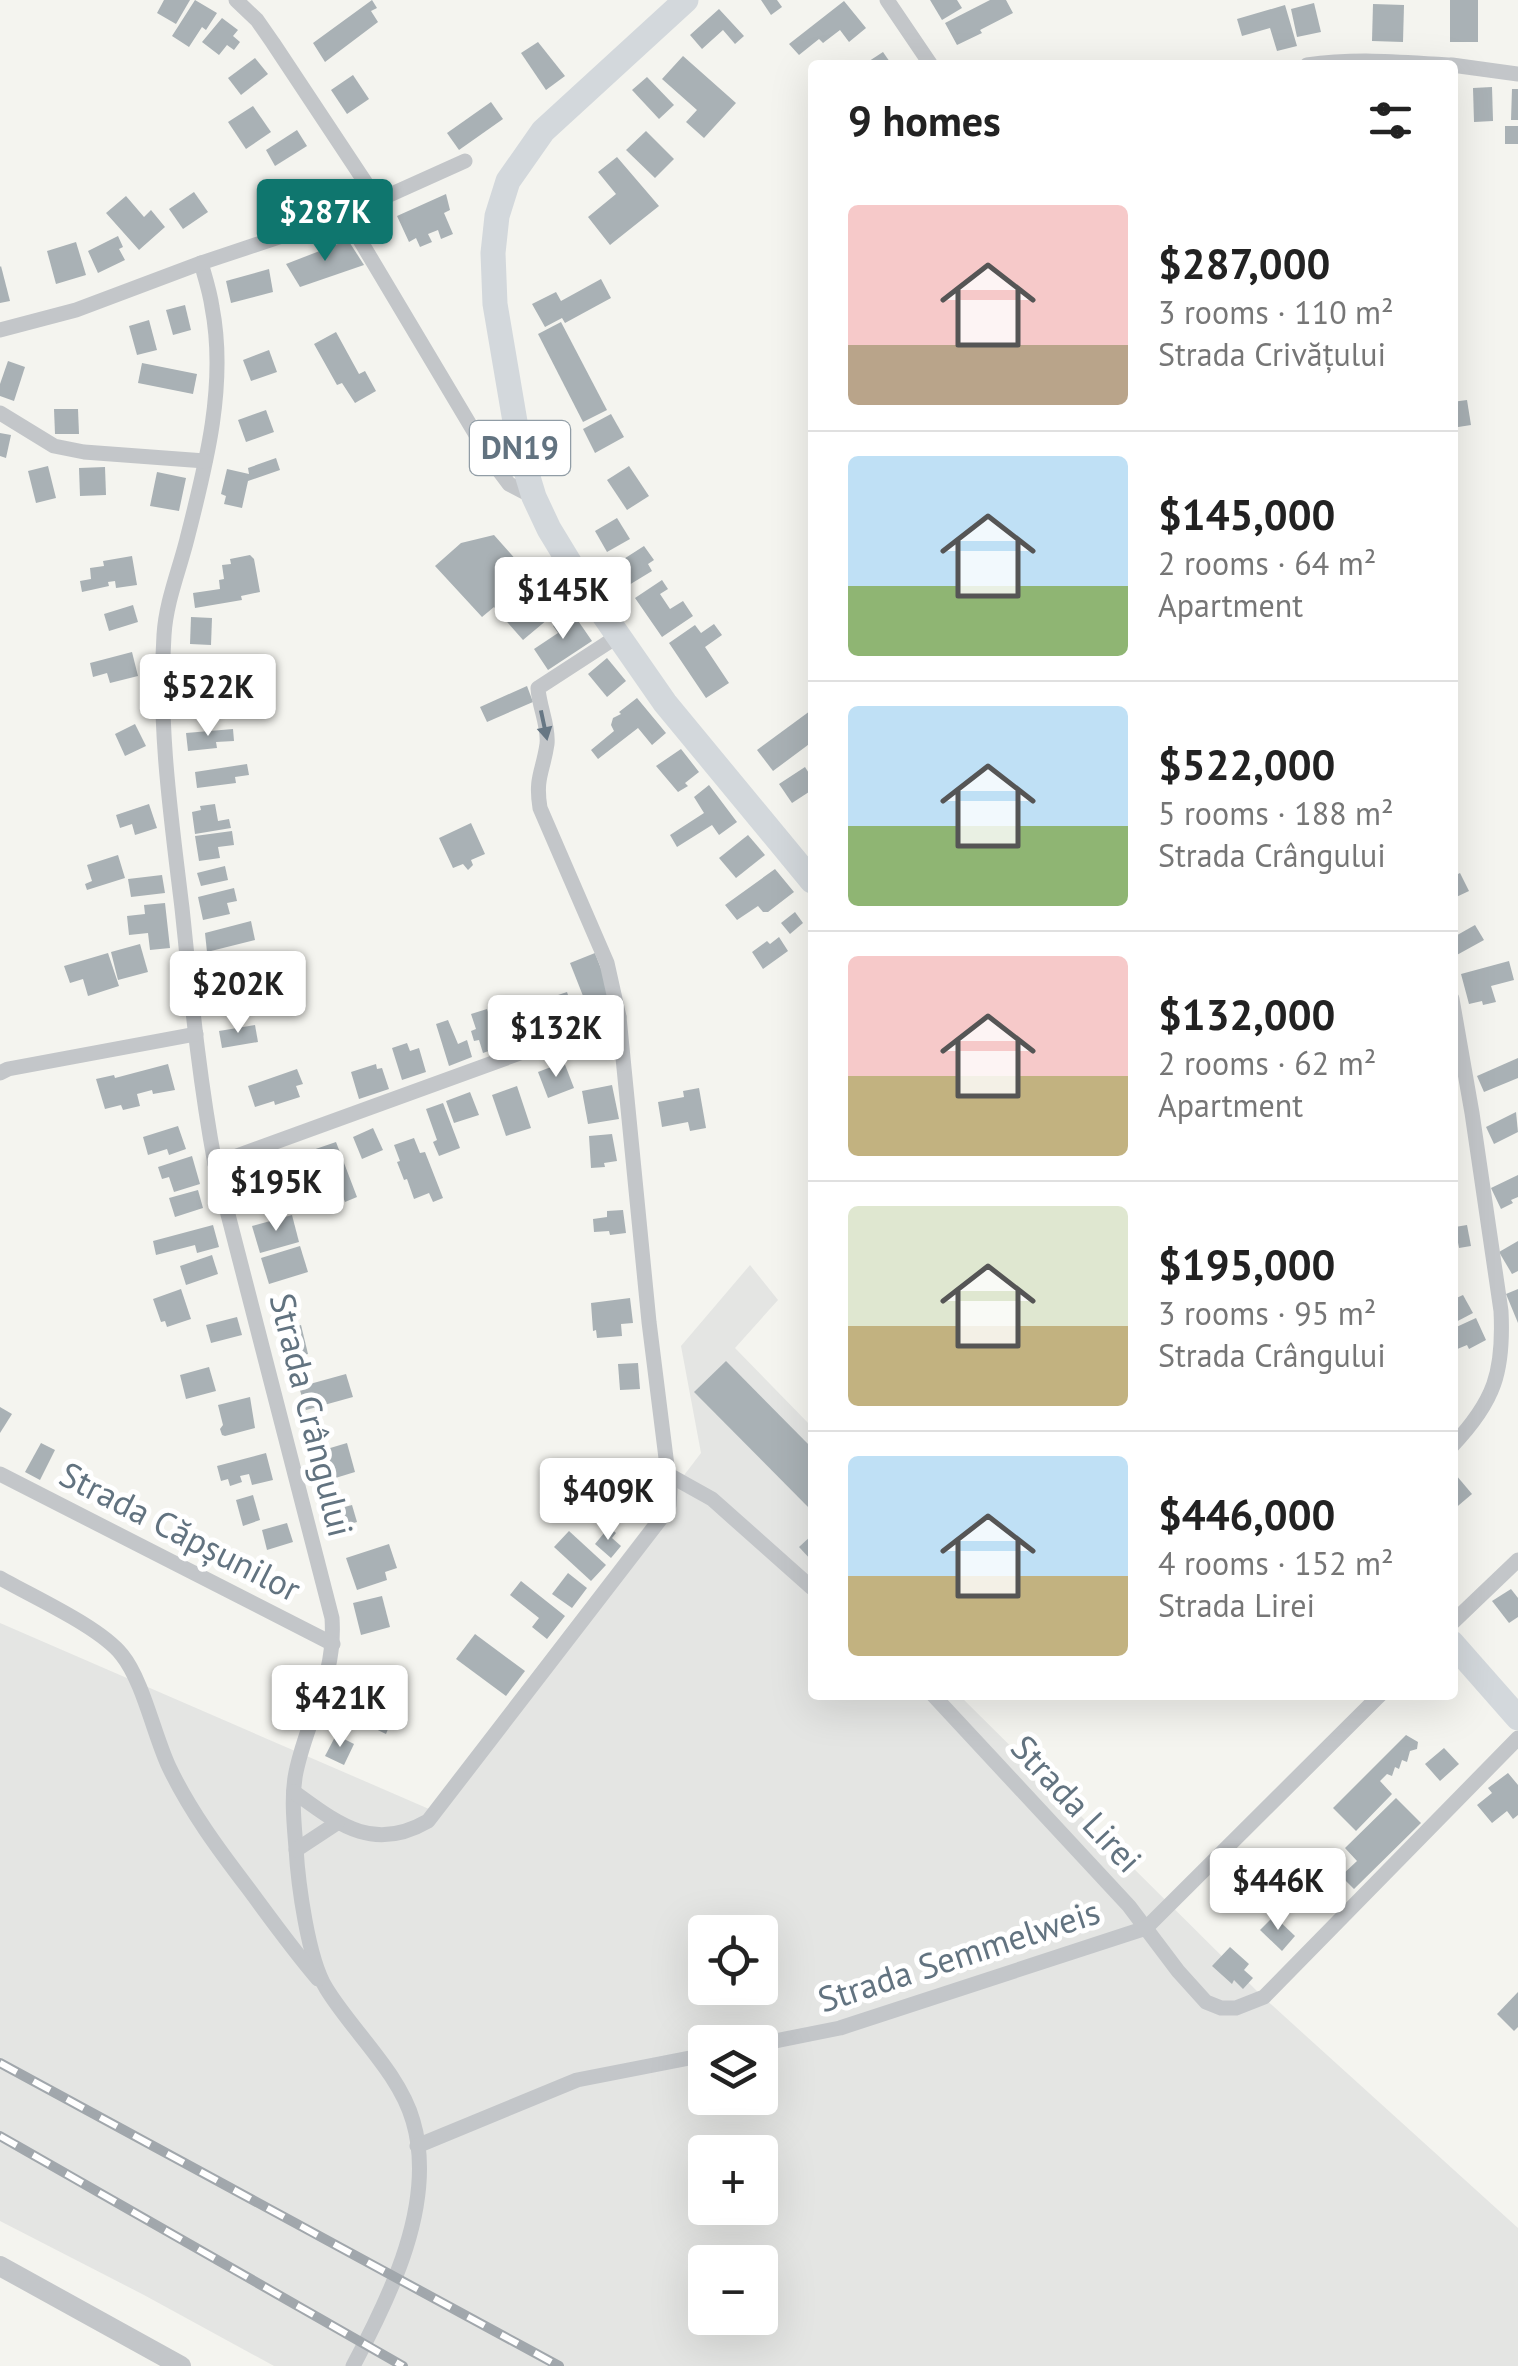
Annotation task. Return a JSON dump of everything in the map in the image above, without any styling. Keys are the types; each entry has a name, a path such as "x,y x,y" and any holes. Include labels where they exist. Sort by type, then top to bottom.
{"main road":[{"name":"DN19","path":"686,0 543,131 508,181 497,216 493,253 495,304 520,452 549,529 666,703 808,876"},
{"path":"1458,1650 1518,1718"}],"street":[{"path":"236,0 273,43 377,200"},
{"path":"887,0 928,60"},
{"path":"1458,66 1518,74"},
{"path":"0,330 76,310 345,214 465,162"},
{"path":"345,214 491,460 509,484 534,497"},
{"name":"Strada Crângului","path":"201,263 213,309 217,364 214,413 164,631 167,792 203,1099 215,1164 332,1618 329,1669 300,1759 294,1792 296,1850 311,1950 324,1986 401,2093 414,2122 416,2146 417,2204 404,2255 387,2300 353,2366"},
{"path":"0,413 54,446 84,452 205,461"},
{"path":"294,1792 337,1823 354,1830 382,1835 408,1831 428,1820 668,1505 668,1475 648,1322 618,1017 606,963 540,808 536,786 548,741 538,688 618,636"},
{"path":"215,1164 618,1017"},
{"path":"3,1068 196,1034"},
{"path":"1458,1035 1502,1310 1502,1343 1491,1396 1458,1439"},
{"name":"Strada Căpșunilor","path":"0,1474 333,1644"},
{"path":"668,1475 712,1499 808,1584"},
{"path":"1458,1617 1518,1560"},
{"path":"0,1578 102,1636 121,1654 131,1669 168,1765 195,1813 288,1943 324,1986"},
{"name":"Strada Lirei","path":"938,1700 1129,1906 1206,2002 1222,2008 1236,2008 1264,1997 1518,1738"},
{"name":"Strada Semmelweis","path":"778,2040 840,2028 1146,1928 1375,1700"},
{"path":"296,1850 337,1823"},
{"path":"416,2146 577,2080 688,2058"},
{"path":"0,2266 181,2366"}],"shaded area":[{"path":"750,1265 778,1300 735,1348 808,1423 808,1700 964,1700 1263,1997 1518,2228 1518,2366 274,2366 0,2221 0,1623 429,1809 701,1453 681,1346"}],"building":[{"path":"164,0 190,0 176,24 157,13"},
{"path":"195,0 217,13 189,47 172,36"},
{"path":"372,0 377,8 371,11 378,22 325,62 313,43"},
{"path":"761,0 777,0 782,7 771,15"},
{"path":"930,0 957,0 962,8 942,20"},
{"path":"990,0 1006,0 1013,13 957,45 945,23"},
{"path":"1450,0 1478,0 1478,42 1450,42"},
{"path":"844,1 866,28 849,42 840,30 823,43 819,39 799,55 789,44"},
{"path":"1314,3 1321,32 1297,37 1291,9"},
{"path":"1373,4 1404,5 1403,42 1372,41"},
{"path":"1285,5 1297,46 1277,51 1270,28 1242,36 1237,19"},
{"path":"719,9 744,36 735,44 723,30 702,49 690,35"},
{"path":"222,18 238,30 233,36 240,42 234,50 227,45 219,55 202,42"},
{"path":"538,42 565,76 546,90 521,53"},
{"path":"883,52 889,60 871,60"},
{"path":"683,56 736,103 704,138 686,122 697,110 662,79"},
{"path":"255,58 268,74 241,95 228,78"},
{"path":"353,75 369,99 347,114 331,90"},
{"path":"647,77 674,105 659,119 632,90"},
{"path":"1492,87 1493,121 1474,122 1473,88"},
{"path":"1512,89 1518,89 1518,120 1511,120"},
{"path":"491,102 503,119 459,150 447,133"},
{"path":"253,106 271,132 246,149 228,122"},
{"path":"1505,126 1518,126 1518,144 1505,144"},
{"path":"297,130 307,146 275,166 266,150"},
{"path":"646,131 674,159 655,178 626,150"},
{"path":"617,157 659,206 610,245 588,217 616,194 598,172"},
{"path":"194,192 208,212 183,229 169,209"},
{"path":"446,194 450,210 444,213 453,234 441,239 438,230 428,234 432,242 420,247 416,238 409,242 397,216"},
{"path":"126,196 144,217 151,210 165,227 139,250 106,213"},
{"path":"118,236 125,260 98,273 88,251"},
{"path":"348,240 364,265 300,287 286,264"},
{"path":"76,242 86,275 56,284 47,251"},
{"path":"0,267 10,301 0,303"},
{"path":"269,269 273,292 231,303 226,281"},
{"path":"601,279 611,298 565,323 562,318 545,327 532,304 556,292 561,301"},
{"path":"185,305 191,330 173,335 166,310"},
{"path":"149,320 157,350 137,355 129,326"},
{"path":"561,322 607,410 583,422 538,334"},
{"path":"336,332 359,374 365,371 376,391 355,403 342,383 337,385 314,344"},
{"path":"269,350 277,372 251,381 243,360"},
{"path":"8,361 25,367 14,401 0,396"},
{"path":"142,363 197,374 193,394 138,383"},
{"path":"1467,400 1471,425 1458,427 1458,401"},
{"path":"54,409 78,409 79,434 55,434"},
{"path":"266,410 274,432 246,442 238,420"},
{"path":"611,414 624,437 595,453 583,429"},
{"path":"0,433 11,435 6,458 0,456"},
{"path":"276,458 280,470 248,481 242,508 224,504 226,496 221,494 227,469 249,474 248,468"},
{"path":"48,466 56,498 36,503 28,471"},
{"path":"629,466 649,496 627,510 607,480"},
{"path":"105,467 106,495 80,496 79,468"},
{"path":"157,472 186,478 179,511 150,506"},
{"path":"617,518 630,539 607,552 595,531"},
{"path":"494,535 560,609 523,640 494,607 482,617 435,566 461,543"},
{"path":"644,546 654,560 648,564 652,571 629,585 616,564"},
{"path":"250,555 260,592 241,596 242,600 195,608 193,593 220,589 219,580 224,579 222,565"},
{"path":"132,556 137,585 116,588 115,581 82,592 80,581 91,579 90,568 104,566 103,561"},
{"path":"662,580 668,589 660,594 670,609 683,601 693,616 662,637 635,598"},
{"path":"133,605 138,622 109,631 104,614"},
{"path":"572,612 592,641 548,670 534,649 558,633 553,626"},
{"path":"191,617 212,618 211,645 190,644"},
{"path":"714,624 722,635 705,647 729,683 706,698 669,643 695,625 701,633"},
{"path":"132,652 138,676 110,683 107,673 93,677 90,663"},
{"path":"607,658 626,681 607,697 588,674"},
{"path":"228,668 229,684 203,686 201,670"},
{"path":"527,686 533,702 487,722 480,707"},
{"path":"221,688 222,700 206,702 208,711 190,713 187,692"},
{"path":"637,698 666,733 652,745 638,728 598,759 591,750 614,731 613,718"},
{"path":"808,712 808,745 773,771 757,750"},
{"path":"135,724 146,746 125,756 115,734"},
{"path":"233,729 234,741 216,742 217,748 188,751 186,733"},
{"path":"681,749 699,772 678,792 656,766"},
{"path":"247,764 249,775 235,777 236,783 197,788 195,772"},
{"path":"805,767 808,772 808,793 792,803 779,784"},
{"path":"709,785 737,822 719,835 712,825 677,847 670,835 704,813 694,797"},
{"path":"149,804 157,828 135,835 132,824 120,828 116,815"},
{"path":"215,804 218,821 229,819 231,828 195,834 192,812 201,810 200,806"},
{"path":"471,823 485,854 471,860 473,865 468,870 463,864 453,868 439,838"},
{"path":"232,831 234,845 218,847 220,858 199,861 195,836"},
{"path":"748,835 765,855 736,878 719,858"},
{"path":"118,855 125,878 87,890 85,884 92,881 87,865"},
{"path":"225,866 228,880 201,886 197,873"},
{"path":"775,869 794,892 768,912 758,906 737,920 725,905"},
{"path":"1458,874 1469,891 1458,896"},
{"path":"162,875 165,893 131,897 128,879"},
{"path":"234,888 237,901 227,903 230,914 203,920 198,897"},
{"path":"165,903 170,948 150,950 148,933 129,935 127,916 145,914 144,905"},
{"path":"795,912 803,923 790,934 781,923"},
{"path":"251,921 255,940 207,952 205,933"},
{"path":"1475,925 1484,940 1458,954 1458,935"},
{"path":"779,937 788,951 763,969 752,952"},
{"path":"140,944 148,972 118,980 111,952"},
{"path":"108,953 119,986 88,996 83,979 70,983 64,966"},
{"path":"595,953 612,997 587,1006 570,963"},
{"path":"1509,961 1514,980 1491,986 1496,1002 1469,1004 1461,974"},
{"path":"244,969 245,981 232,982 234,1000 210,1001 208,971"},
{"path":"567,992 575,1016 528,1035 520,1018 554,1003 552,997"},
{"path":"487,1009 500,1047 483,1053 479,1040 474,1041 471,1031 476,1029 471,1014"},
{"path":"448,1020 458,1044 467,1040 472,1057 449,1066 436,1024"},
{"path":"255,1025 258,1042 222,1048 219,1031"},
{"path":"407,1043 410,1051 419,1048 426,1072 402,1080 392,1048"},
{"path":"1518,1058 1518,1078 1484,1092 1477,1076"},
{"path":"564,1062 574,1088 548,1098 538,1072"},
{"path":"168,1064 175,1090 137,1094 140,1106 105,1109 96,1079"},
{"path":"376,1064 377,1069 382,1068 389,1089 359,1099 351,1072"},
{"path":"297,1069 303,1084 296,1086 300,1097 255,1107 248,1086"},
{"path":"612,1085 619,1119 588,1124 582,1091"},
{"path":"517,1086 531,1128 506,1136 492,1095"},
{"path":"699,1088 706,1128 690,1131 688,1122 662,1127 658,1102 684,1097 683,1091"},
{"path":"470,1092 479,1115 454,1123 446,1101"},
{"path":"443,1103 460,1148 439,1156 426,1109"},
{"path":"1516,1112 1518,1132 1494,1144 1486,1127"},
{"path":"178,1126 186,1149 169,1155 167,1149 148,1155 143,1137"},
{"path":"373,1128 383,1150 362,1159 353,1137"},
{"path":"612,1134 617,1161 591,1168 589,1136"},
{"path":"414,1138 420,1153 425,1152 443,1198 433,1202 429,1193 414,1199 397,1162 400,1161 394,1145"},
{"path":"336,1142 357,1197 345,1202 332,1169 310,1178 301,1154"},
{"path":"192,1156 200,1184 174,1192 169,1177 162,1179 158,1167"},
{"path":"268,1171 273,1184 266,1186 270,1199 249,1206 240,1180"},
{"path":"1518,1175 1518,1197 1501,1209 1491,1188"},
{"path":"198,1190 203,1208 175,1217 169,1198"},
{"path":"623,1210 626,1233 594,1232 593,1219 607,1217 607,1211"},
{"path":"292,1215 299,1242 260,1253 252,1226"},
{"path":"213,1225 219,1247 197,1253 195,1245 156,1255 153,1241"},
{"path":"1467,1225 1471,1246 1459,1248 1458,1226"},
{"path":"1518,1241 1518,1271 1512,1274 1499,1252"},
{"path":"300,1246 308,1272 269,1284 261,1258"},
{"path":"212,1255 218,1274 186,1285 180,1266"},
{"path":"181,1289 191,1319 167,1327 165,1321 161,1322 153,1299"},
{"path":"1518,1289 1518,1323 1506,1294"},
{"path":"1463,1295 1473,1313 1458,1321 1458,1297"},
{"path":"630,1298 633,1323 621,1324 622,1336 597,1338 591,1303"},
{"path":"237,1317 242,1335 211,1343 206,1325"},
{"path":"1476,1318 1486,1340 1469,1349 1467,1345 1458,1349 1458,1326"},
{"path":"301,1325 308,1354 285,1360 278,1331"},
{"path":"726,1361 808,1444 808,1507 694,1392"},
{"path":"638,1363 640,1389 620,1390 618,1364"},
{"path":"209,1367 216,1391 186,1399 180,1375"},
{"path":"346,1374 353,1397 306,1410 299,1387"},
{"path":"250,1397 255,1428 222,1435 218,1405"},
{"path":"0,1407 12,1414 0,1433"},
{"path":"41,1443 55,1450 40,1480 25,1472"},
{"path":"347,1443 355,1472 319,1483 310,1454"},
{"path":"266,1453 273,1480 252,1485 249,1474 240,1476 242,1482 230,1486 228,1479 221,1481 217,1466"},
{"path":"1458,1477 1472,1494 1458,1506"},
{"path":"253,1495 260,1520 243,1526 236,1500"},
{"path":"352,1505 357,1522 331,1529 326,1512"},
{"path":"287,1523 293,1542 267,1550 262,1530"},
{"path":"609,1527 616,1533 612,1538 621,1546 611,1558 595,1544"},
{"path":"569,1531 606,1565 591,1581 554,1547"},
{"path":"808,1539 808,1557 799,1547"},
{"path":"389,1544 397,1568 385,1572 387,1580 357,1590 346,1558"},
{"path":"568,1573 587,1588 572,1608 552,1594"},
{"path":"521,1581 565,1616 547,1639 532,1627 539,1618 510,1595"},
{"path":"1511,1589 1518,1598 1518,1617 1509,1623 1492,1601"},
{"path":"382,1596 390,1627 361,1635 353,1603"},
{"path":"475,1634 525,1671 506,1696 456,1659"},
{"path":"380,1682 407,1697 402,1707 398,1705 386,1734 357,1720"},
{"path":"336,1735 354,1744 344,1765 325,1756"},
{"path":"1406,1735 1418,1742 1417,1749 1410,1751 1407,1762 1402,1760 1399,1769 1395,1767 1392,1776 1387,1774 1380,1781 1392,1794 1356,1831 1333,1808"},
{"path":"1444,1748 1459,1764 1440,1781 1425,1764"},
{"path":"1508,1773 1518,1785 1518,1815 1513,1819 1507,1811 1492,1823 1477,1805 1492,1793 1488,1788"},
{"path":"1396,1798 1421,1823 1354,1889 1341,1876 1357,1861 1345,1848"},
{"path":"1286,1854 1297,1865 1287,1875 1296,1885 1274,1906 1254,1885"},
{"path":"1274,1916 1295,1936 1282,1951 1260,1930"},
{"path":"1230,1947 1249,1964 1244,1970 1253,1978 1243,1989 1212,1966"},
{"path":"1518,1992 1518,2027 1514,2031 1497,2014"}],"railway":[{"path":"0,2063 559,2366"},
{"path":"0,2136 403,2366"}]}
